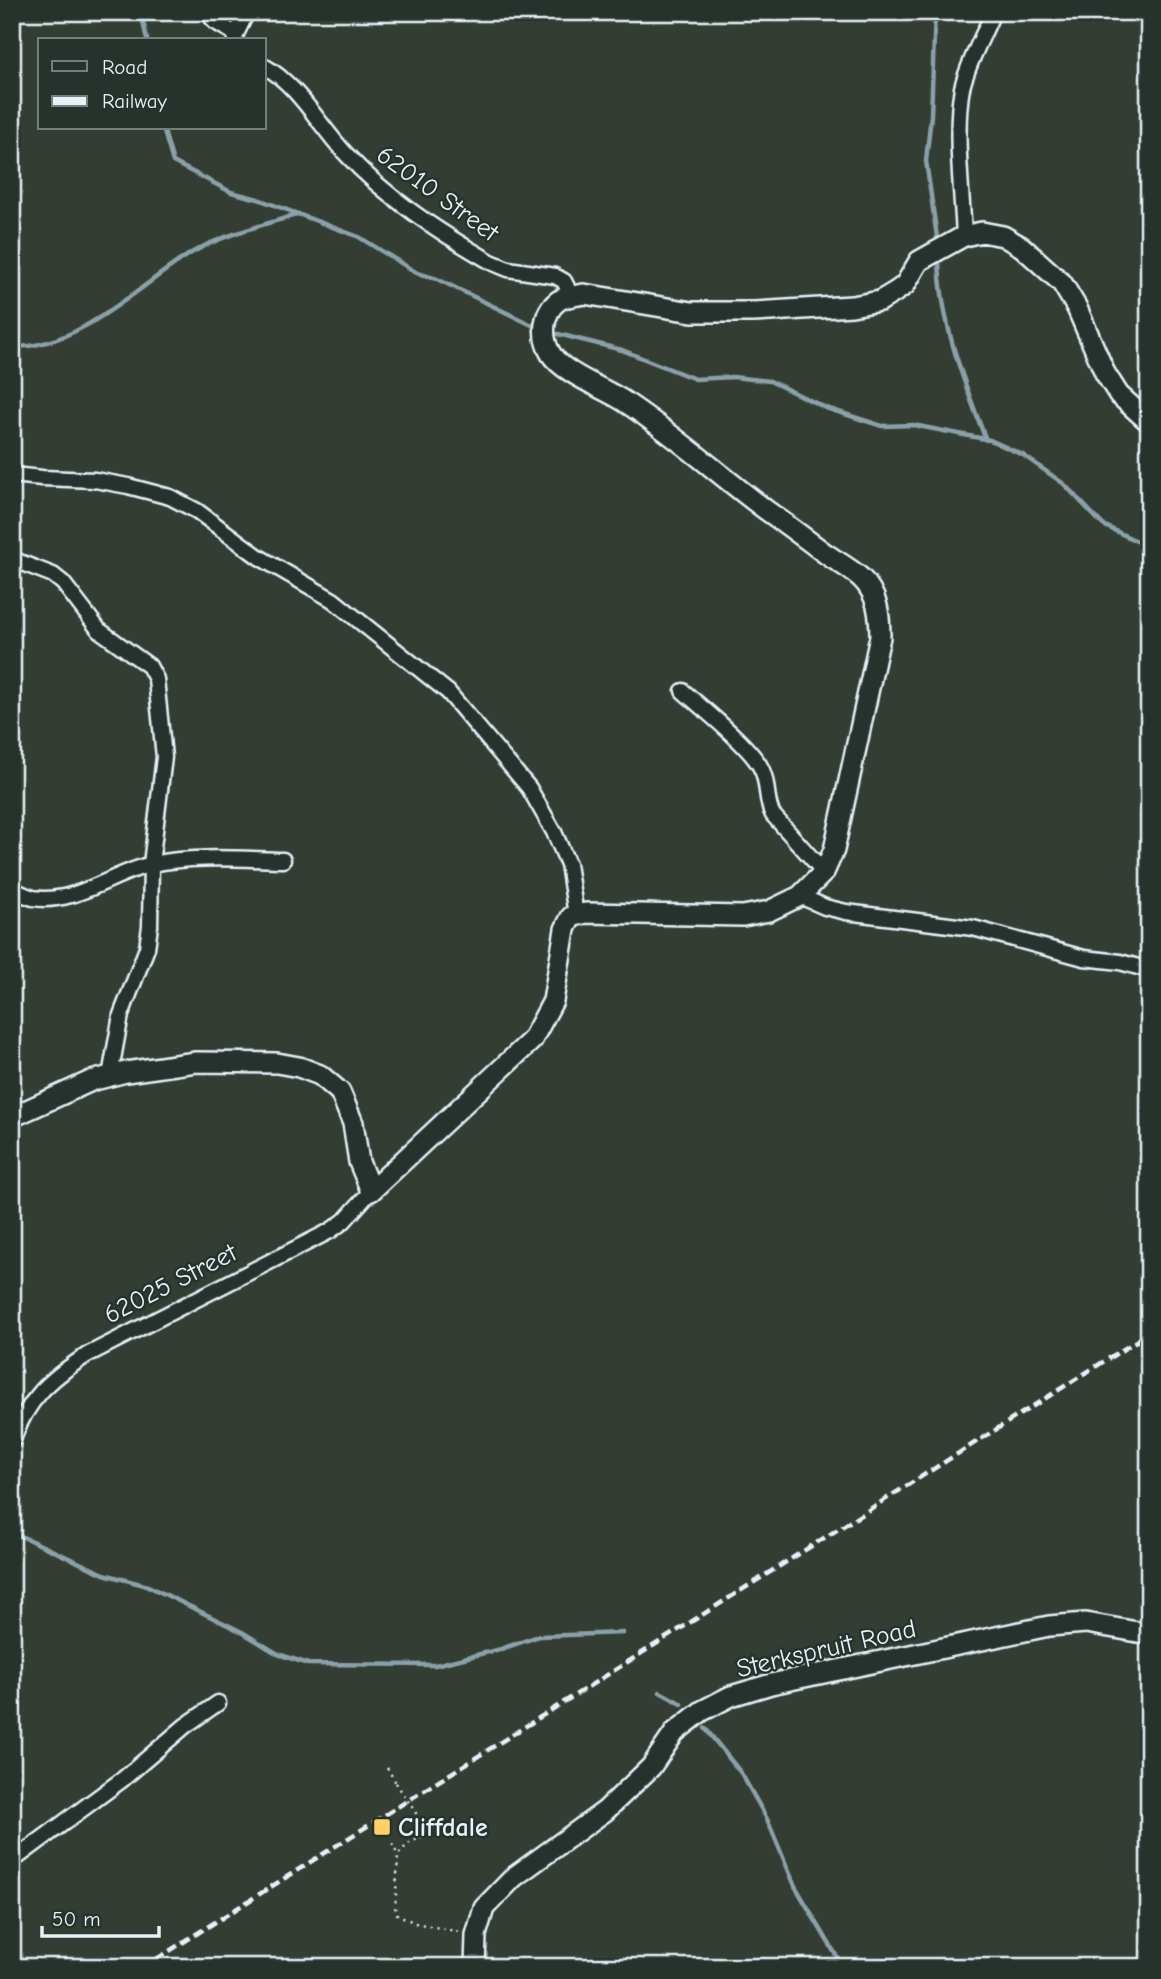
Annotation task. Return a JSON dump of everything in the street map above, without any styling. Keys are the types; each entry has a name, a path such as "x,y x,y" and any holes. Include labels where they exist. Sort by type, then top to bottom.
{"street":[{"path":"208,12 215,22 236,37 247,12"},
{"path":"964,236 959,127 962,90 968,68 993,12"},
{"name":"62010 Street","path":"266,68 284,81 345,153 383,189 491,262 508,269 555,276 564,281 567,297"},
{"path":"12,475 95,480 170,497 197,511 259,557 333,600 448,692 529,788 554,832 568,864 576,915 743,916 769,911 800,896 824,872 844,816 880,637 880,615 874,596 862,579 624,401 567,368 552,355 545,340 545,323 549,312 558,301 584,295 692,313 852,306 880,300 895,292 905,285 919,261 964,236 982,232 1003,236 1022,247 1062,283 1077,308 1105,373 1119,395 1149,422"},
{"path":"12,559 53,575 64,583 99,630 149,666 156,679 164,757 151,864 150,926 147,948 121,1015 110,1076"},
{"path":"683,691 752,755 765,778 773,815 824,872"},
{"path":"12,890 32,897 54,899 151,864 189,859 282,860"},
{"path":"800,896 825,907 846,912 973,928 1084,958 1120,962 1149,970"},
{"name":"62025 Street","path":"12,1442 20,1421 37,1395 58,1374 88,1354 330,1231 344,1221 431,1132 532,1040 553,1001 567,921 576,915"},
{"path":"12,1117 91,1081 126,1072 196,1062 277,1063 299,1067 320,1075 340,1092 353,1123 359,1162 372,1191"},
{"name":"Sterkspruit Road","path":"475,1967 476,1935 484,1908 514,1877 605,1811 651,1768 675,1732 702,1711 731,1696 771,1684 1049,1626 1086,1623 1149,1634"},
{"path":"12,1861 123,1780 184,1726 218,1703"}],"path":[{"path":"387,1768 429,1833 408,1844 398,1855"},
{"path":"391,1843 398,1855 395,1913 415,1923 476,1935"}],"waterway":[{"path":"141,12 147,38"},
{"path":"935,12 931,115 926,161 938,244"},
{"path":"164,130 173,162 231,192 258,199 359,237 417,273 437,279 534,326"},
{"path":"12,347 37,345 62,337 108,312 193,252 231,235 299,214"},
{"path":"939,257 948,327 961,373 986,440"},
{"path":"558,334 622,350 695,379 733,377 770,381 826,408 882,426 913,425 990,440 1023,455 1064,484 1103,525 1149,547"},
{"path":"12,1532 104,1574 148,1586 242,1632 278,1654 308,1664 435,1665 501,1649 539,1636 623,1633"},
{"path":"660,1692 682,1704"},
{"path":"705,1728 741,1773 767,1819 795,1886 843,1967"}],"railway":[{"path":"144,1967 1149,1333"}],"place":[{"name":"Cliffdale","path":"382,1827"}]}
